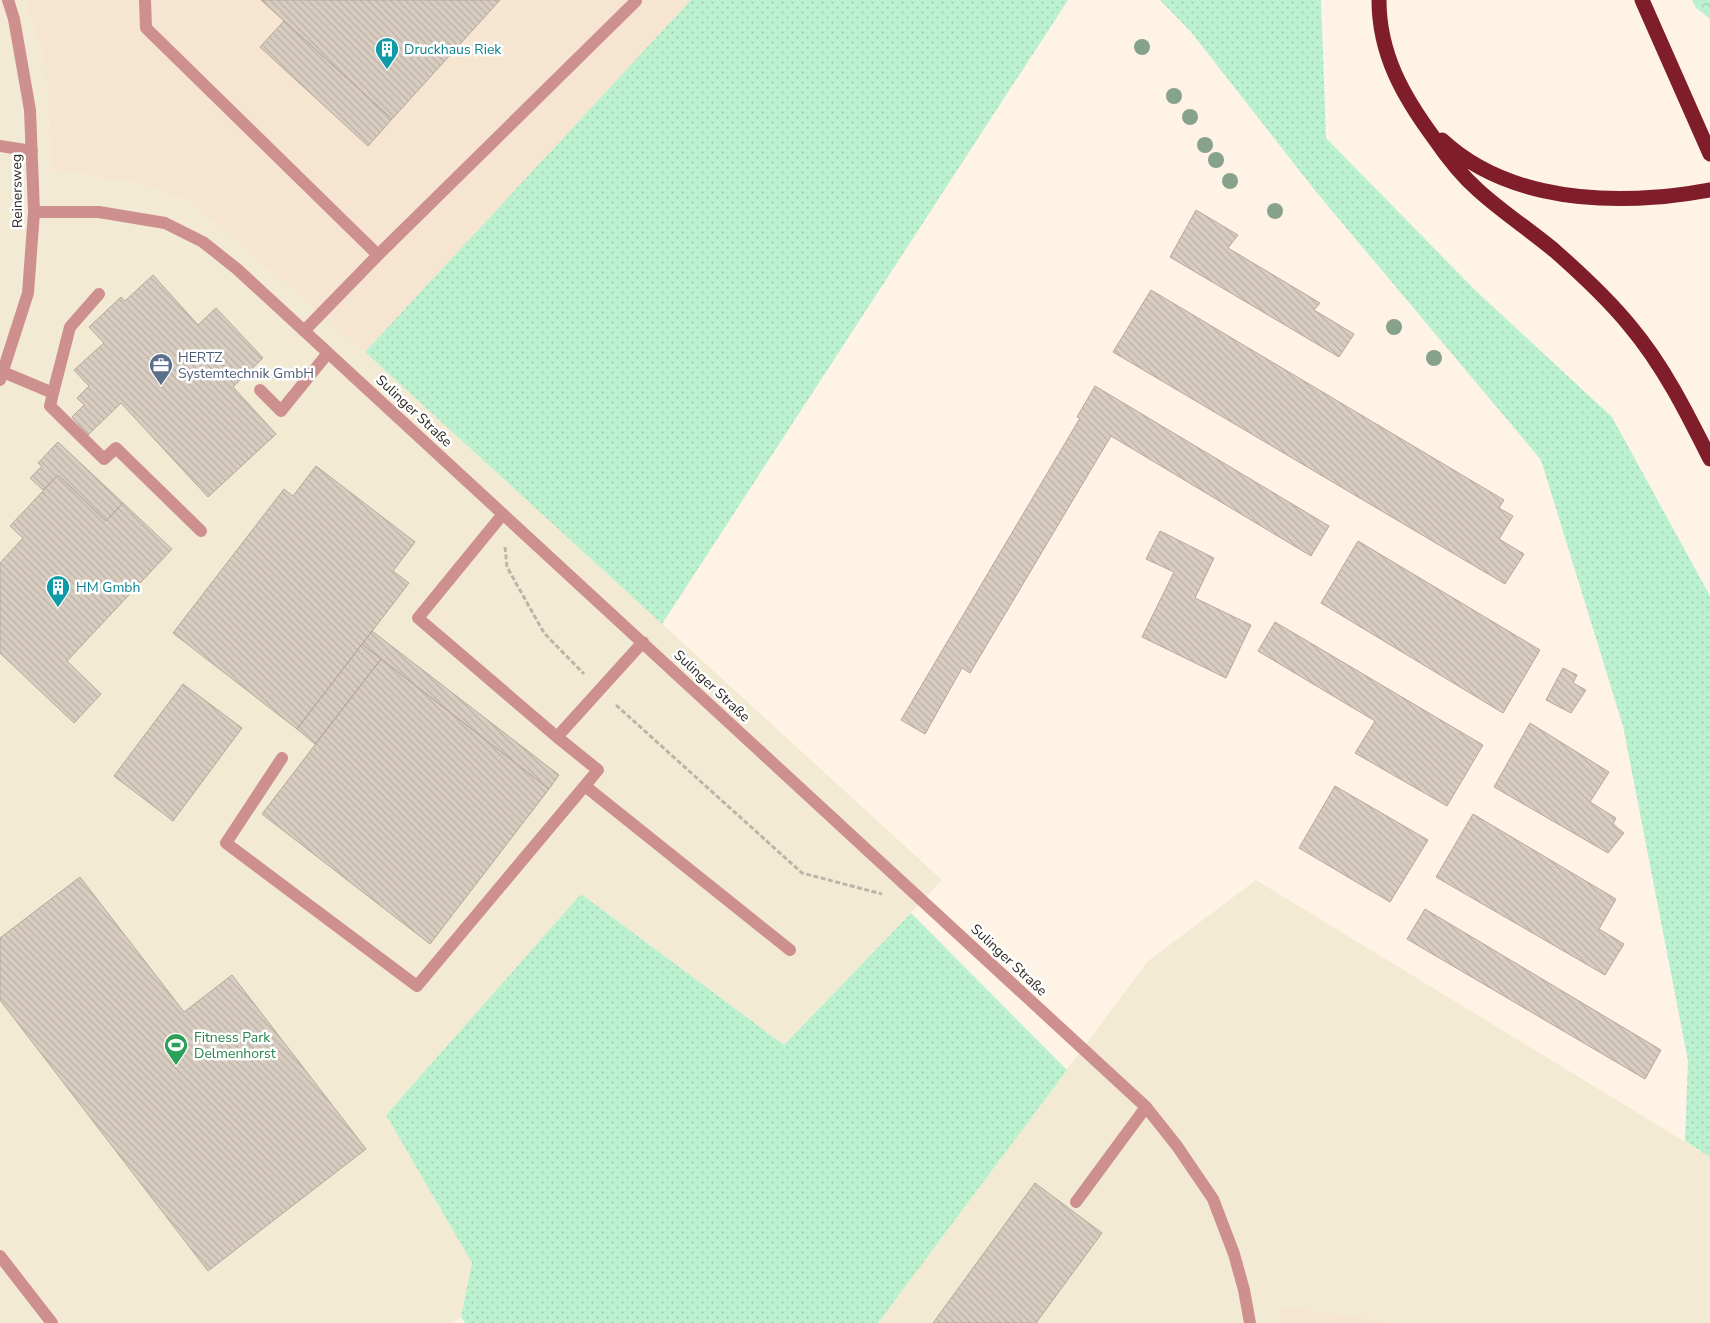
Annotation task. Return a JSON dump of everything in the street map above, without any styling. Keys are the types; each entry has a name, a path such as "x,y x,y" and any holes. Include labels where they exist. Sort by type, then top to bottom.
{"highway":[{"path":"1379,0 1383,36 1392,69 1404,94 1419,118 1450,160 1477,190 1554,251 1592,285 1631,326 1656,362 1685,410 1710,459"},
{"path":"1642,0 1710,154"},
{"path":"1419,118 1451,148 1479,167 1503,179 1539,190 1575,197 1613,199 1658,197 1710,190"}],"street":[{"name":"Reinersweg","path":"1,376 28,293 34,212 30,110 14,19 8,0"},
{"path":"145,0 146,28 378,255"},
{"path":"304,330 635,0"},
{"path":"0,146 32,151"},
{"name":"Sulinger Straße","path":"34,212 98,212 165,223 203,242 304,330 1146,1107 1177,1146 1213,1200 1234,1254 1244,1290 1250,1323"},
{"path":"99,294 70,327 50,406 104,459 116,448 202,531"},
{"path":"260,390 282,411 328,353"},
{"path":"1,376 53,393"},
{"path":"282,758 226,843 417,986 598,770 418,618 503,514"},
{"path":"557,737 643,642"},
{"path":"585,786 790,950"},
{"path":"1076,1202 1146,1107"},
{"path":"0,1256 52,1323"}],"path":[{"path":"503,514 507,567 544,633 599,690 802,873 889,896"}],"shaded area":[{"path":"0,0 25,0 45,61 51,169 145,185 189,201 365,352 942,880 784,1045 581,894 386,1115 472,1263 461,1317 453,1323 0,1323"},
{"path":"25,0 691,0 365,352 189,201 145,185 51,169 45,61"},
{"path":"1256,880 1710,1157 1710,1323 878,1323 1148,961"},
{"path":"1281,1307 1338,1315 1399,1323 1281,1323"}],"green space":[{"path":"691,0 1068,0 662,624 365,352"},
{"path":"1160,0 1321,0 1326,138 1476,291 1612,417 1710,596 1710,1157 1685,1141 1688,1061 1623,726 1541,460 1317,193 1191,32"},
{"path":"1692,0 1710,0 1710,19 1696,8"},
{"path":"581,894 784,1045 911,913 1067,1070 878,1323 465,1323 461,1317 472,1263 386,1115"}],"building":[{"name":"Druckhaus Riek","path":"261,0 500,0 392,119"},
{"path":"284,21 392,119 368,146 260,47"},
{"path":"1196,210 1238,235 1228,248 1320,303 1314,310 1354,334 1339,357 1170,257"},
{"name":"HERTZ Systemtechnik GmbH","path":"153,275 198,325 216,308 263,358 233,387 276,434 208,497 121,403 88,435 72,417 84,405 77,398 89,386 74,370 104,343 89,327 121,297 125,301"},
{"path":"1151,290 1504,500 1499,508 1513,516 1499,539 1524,554 1505,584 1113,352"},
{"path":"1095,386 1329,526 1311,556 1111,436 970,673 962,668 925,734 901,720 1080,418 1077,417"},
{"path":"58,442 123,503 106,521 58,475 43,490 30,478 42,466 38,463"},
{"path":"316,466 415,542 393,571 409,583 297,729 173,633 284,489 293,496"},
{"name":"HM Gmbh","path":"58,475 106,521 123,503 172,549 67,661 101,694 74,723 0,653 0,563 23,538 10,526"},
{"path":"1160,531 1214,558 1195,598 1251,625 1226,678 1142,637 1174,572 1146,559"},
{"path":"1358,541 1540,650 1503,713 1321,603"},
{"path":"1275,622 1483,745 1447,806 1355,753 1375,721 1258,651"},
{"path":"372,631 559,775 549,789 362,644"},
{"path":"362,644 381,659 315,744 297,729"},
{"path":"381,659 549,789 430,944 262,814"},
{"path":"1563,668 1577,675 1573,683 1586,690 1571,713 1546,700"},
{"path":"183,684 242,728 173,821 114,776"},
{"path":"1530,723 1609,772 1590,802 1616,818 1613,824 1624,833 1608,853 1494,787"},
{"path":"1335,786 1428,840 1390,902 1299,848"},
{"path":"1473,814 1616,899 1599,929 1624,944 1605,975 1436,877"},
{"name":"Fitness Park Delmenhorst","path":"80,877 184,1012 232,975 366,1149 208,1271 0,1000 0,938"},
{"path":"1425,909 1661,1050 1645,1079 1407,939"},
{"path":"1035,1183 1102,1233 1036,1323 933,1323"}],"place":[{"name":"Druckhaus Riek","path":"387,70"},
{"name":"HERTZ Systemtechnik GmbH","path":"161,386"},
{"name":"HM Gmbh","path":"58,608"},
{"name":"Fitness Park Delmenhorst","path":"176,1066"}]}
